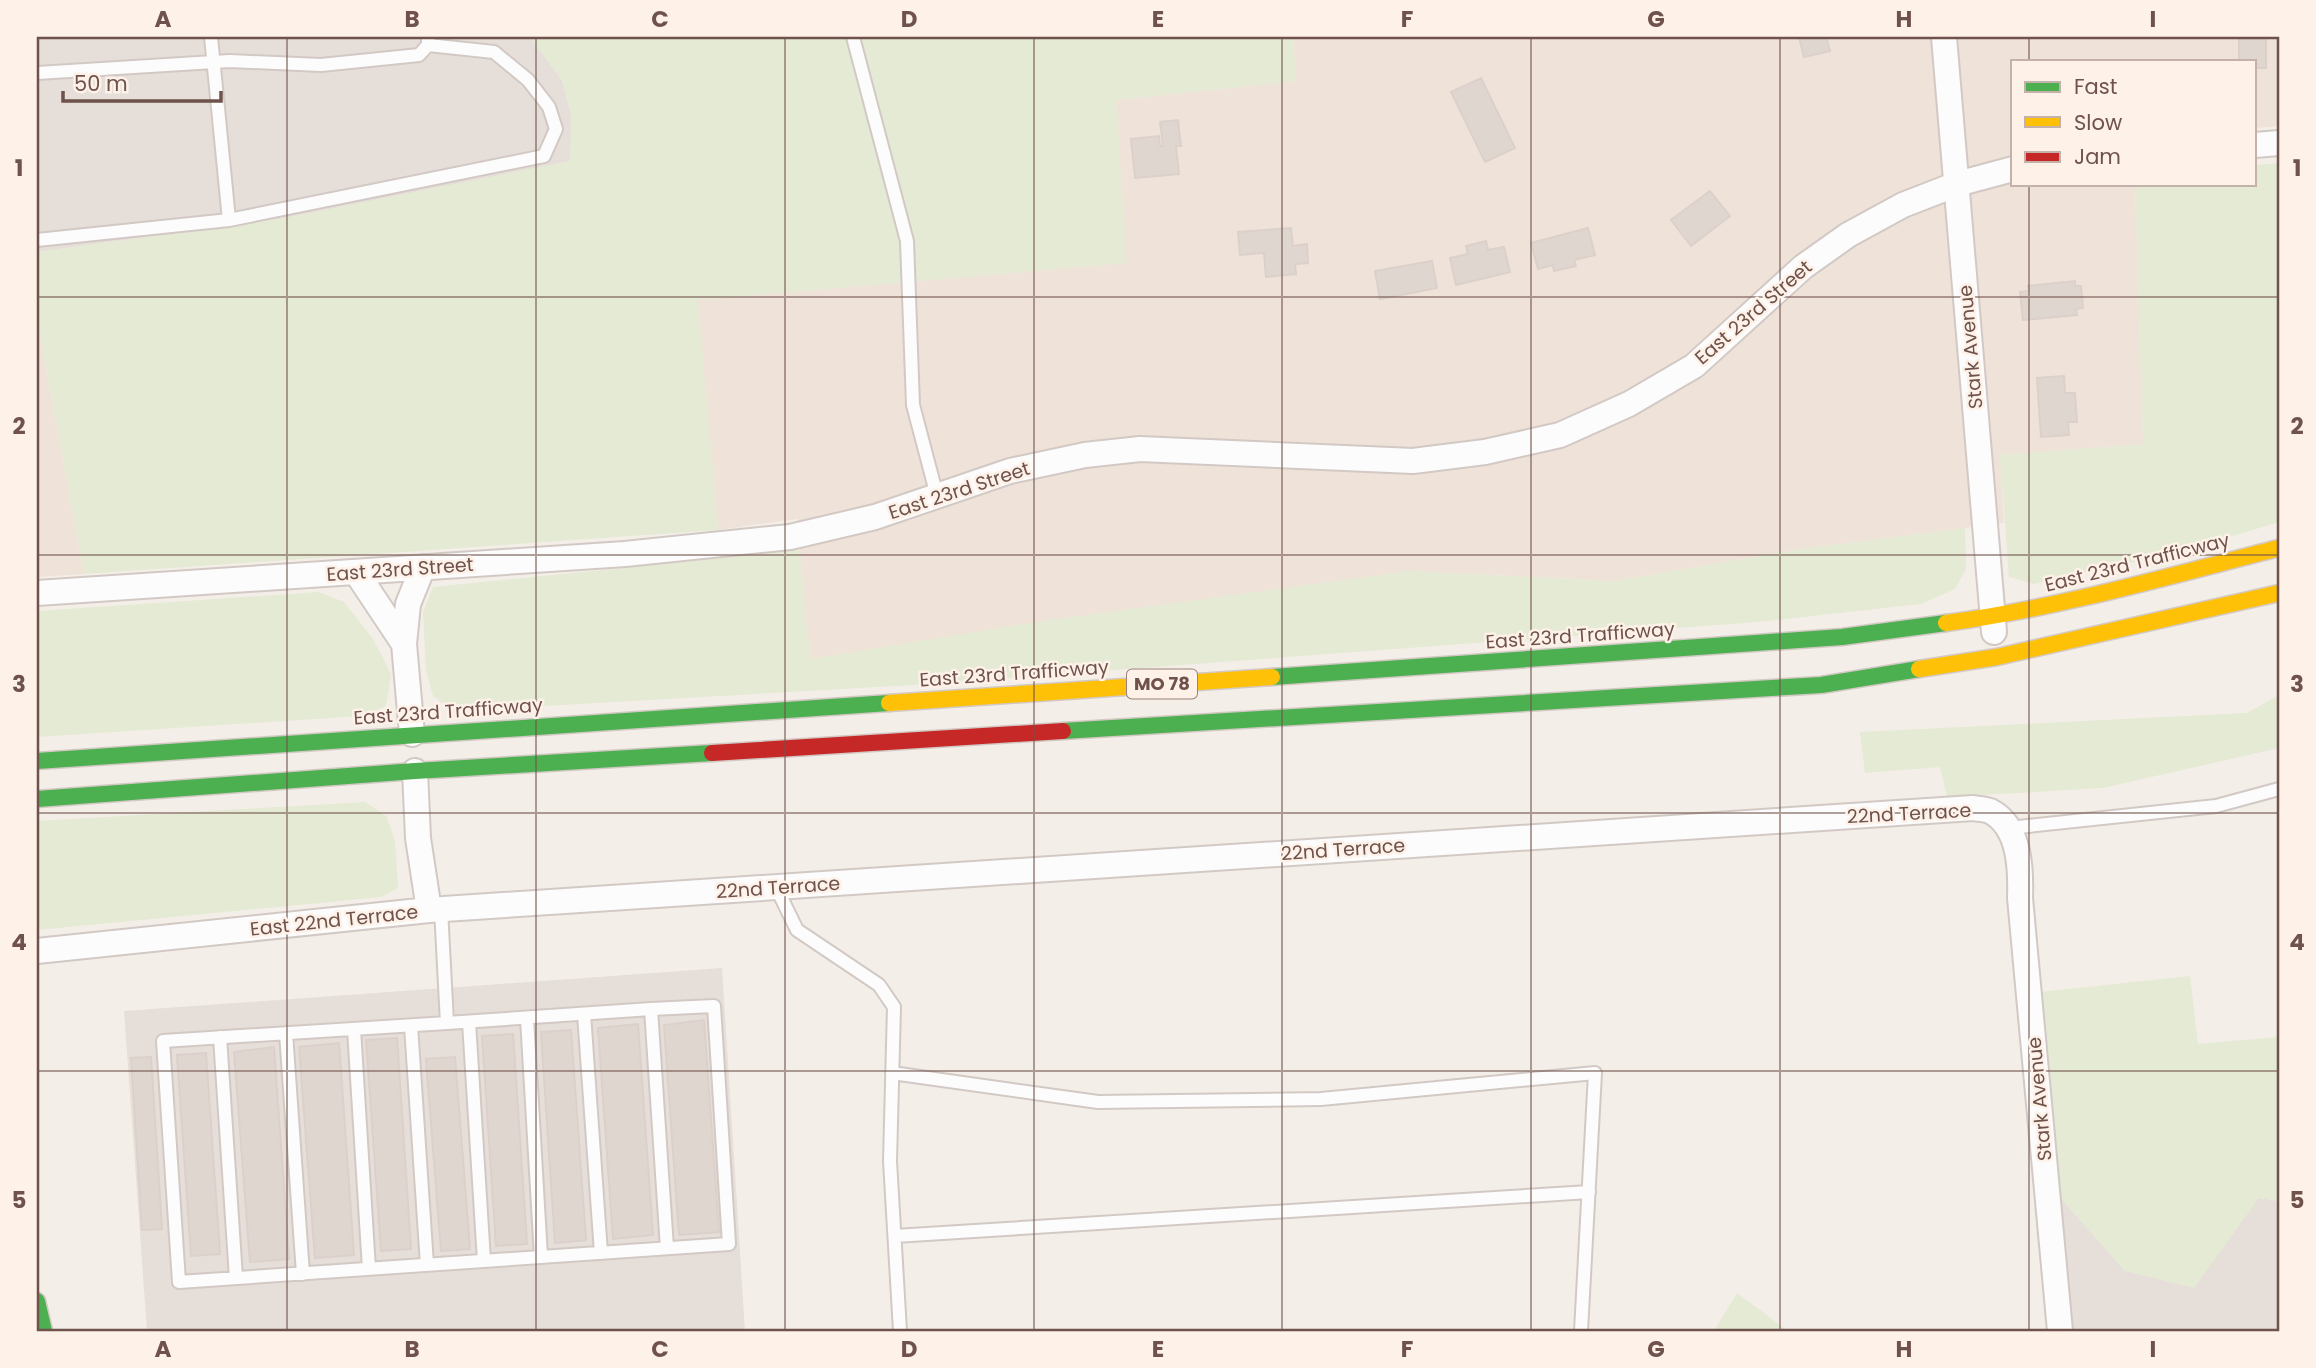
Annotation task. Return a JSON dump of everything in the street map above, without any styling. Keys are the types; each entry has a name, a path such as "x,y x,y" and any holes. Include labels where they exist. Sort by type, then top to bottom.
{"main road":[{"name":"East 23rd Trafficway","path":"37,761 1842,637 1992,617 2097,594 2279,548"},
{"name":"MO 78","path":"37,799 415,771 1821,685 1997,657 2279,593"},
{"path":"37,1301 44,1331"}],"street":[{"name":"Stark Avenue","path":"1944,37 1997,657"},
{"path":"2256,145 2279,143"},
{"name":"East 23rd Street","path":"37,593 625,554 790,537 875,517 1010,471 1085,455 1140,449 1413,461 1485,452 1560,435 1629,404 1694,366 1803,267 1848,235 1903,205 1956,184 2011,170"},
{"path":"412,734 404,644 408,604 423,567"},
{"path":"356,572 404,644"},
{"path":"415,771 418,838 435,910"},
{"name":"22nd Terrace","path":"631,897 1973,808 1990,811 2009,828"},
{"name":"Stark Avenue","path":"2009,828 2021,867 2020,898 2060,1331"},
{"name":"East 22nd Terrace","path":"37,950 435,910 631,897"}],"lane":[{"path":"211,37 229,220"},
{"path":"853,37 907,241 913,405 937,496"},
{"path":"37,73 212,62 321,65 419,55 428,41 494,52 528,80 548,107 556,129 544,156 229,220 37,240"},
{"path":"2009,828 2216,806 2279,789"},
{"path":"776,887 797,930 879,985 894,1006 890,1161 900,1331"},
{"path":"435,910 447,1023"},
{"path":"714,1006 729,1244 179,1282 163,1041 447,1023 714,1006"},
{"path":"651,1009 667,1248"},
{"path":"584,1014 601,1253"},
{"path":"527,1018 541,1257"},
{"path":"469,1022 485,1261"},
{"path":"411,1026 427,1265"},
{"path":"354,1029 369,1269"},
{"path":"286,1033 303,1274"},
{"path":"220,1037 236,1278"},
{"path":"892,1073 1098,1102 1321,1099 1595,1073 1581,1331"},
{"path":"895,1236 1589,1192"}],"shaded area":[{"path":"37,37 530,37 562,80 571,114 571,161 280,219 37,252"},
{"path":"1293,37 2279,37 2279,126 2256,128 2256,60 2011,60 2011,186 2135,186 2143,444 2000,455 2004,523 1801,549 1615,581 1410,571 810,660 797,519 718,530 697,300 1126,263 1116,100 1296,81"},
{"path":"37,318 84,574 37,577"},
{"path":"722,968 745,1331 147,1331 124,1011"},
{"path":"2059,1196 2125,1271 2260,1198 2279,1201 2279,1331 2073,1331"}],"green space":[{"path":"530,37 1293,37 1296,81 1116,100 1127,263 698,300 718,530 84,574 37,318 37,252 280,219 570,161 571,114 562,80"},
{"path":"2279,163 2279,522 2183,551 2034,584 2009,577 2000,455 2143,444 2135,186 2256,186 2256,165"},
{"path":"1965,528 1966,569 1955,589 1921,604 1757,622 913,685 454,711 433,696 426,670 423,612 433,587 800,550 810,659 1049,620 1410,571 1615,581 1801,549"},
{"path":"319,592 344,602 373,639 391,674 386,706 362,716 37,737 37,611"},
{"path":"2279,695 2279,748 2103,788 1947,797 1940,767 1865,773 1860,732 2247,713"},
{"path":"365,802 386,816 395,840 398,888 381,897 37,930 37,821"},
{"path":"2190,976 2198,1044 2279,1037 2279,1201 2259,1198 2194,1288 2125,1271 2059,1196 2040,992"},
{"path":"1737,1293 1788,1331 1714,1331"}],"building":[{"path":"1799,37 1826,37 1830,51 1804,57"},
{"path":"2239,39 2266,39 2266,68 2256,68 2256,60 2239,60"},
{"path":"1481,78 1515,148 1485,162 1451,92"},
{"path":"1178,120 1181,146 1176,146 1179,174 1135,178 1131,139 1159,136 1160,146 1163,146 1160,122"},
{"path":"1710,191 1730,216 1691,246 1671,220"},
{"path":"1291,228 1293,246 1307,244 1308,263 1295,264 1296,274 1266,277 1264,253 1240,255 1238,232"},
{"path":"1588,228 1595,255 1574,260 1576,266 1554,271 1553,265 1538,269 1531,243"},
{"path":"1486,241 1488,250 1504,247 1510,272 1456,285 1450,258 1468,254 1466,246"},
{"path":"1432,261 1437,288 1380,299 1375,271"},
{"path":"2075,281 2075,286 2081,286 2083,308 2076,309 2077,315 2023,320 2020,292 2029,291 2028,286"},
{"path":"2064,376 2065,393 2075,393 2077,422 2068,422 2069,435 2041,437 2037,378"},
{"path":"704,1020 719,1232 679,1235 664,1025"},
{"path":"638,1024 653,1235 613,1239 598,1028"},
{"path":"571,1030 586,1240 555,1243 541,1032"},
{"path":"513,1034 527,1244 496,1246 482,1036"},
{"path":"397,1038 411,1249 381,1251 366,1040"},
{"path":"339,1043 354,1255 315,1258 299,1047"},
{"path":"274,1047 289,1259 250,1262 234,1052"},
{"path":"206,1053 220,1254 191,1256 177,1055"},
{"path":"151,1057 162,1229 142,1230 131,1058"},
{"path":"455,1057 470,1249 441,1251 426,1059"}],"traffic: fast":[{"path":"1272,677 1842,637 1946,623"},
{"path":"1063,731 1821,685 1919,669"},
{"path":"37,761 889,703"},
{"path":"37,799 415,771 712,753"},
{"path":"37,1301 44,1331"}],"traffic: slow":[{"path":"1946,623 2072,600 2279,548"},
{"path":"1919,669 1997,657 2279,593"},
{"path":"889,703 1272,677"}],"traffic: jam":[{"path":"712,753 1063,731"}]}
